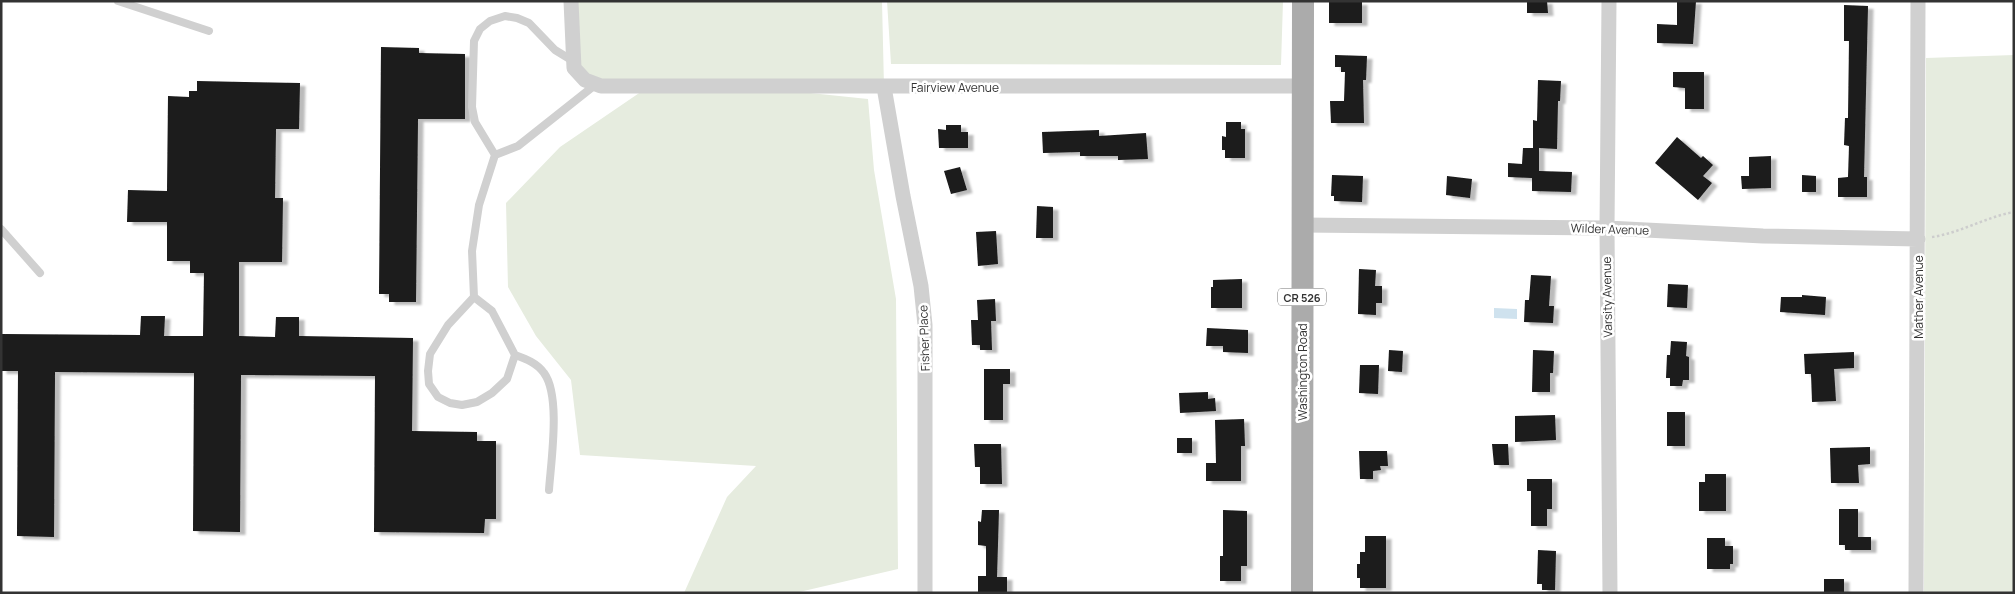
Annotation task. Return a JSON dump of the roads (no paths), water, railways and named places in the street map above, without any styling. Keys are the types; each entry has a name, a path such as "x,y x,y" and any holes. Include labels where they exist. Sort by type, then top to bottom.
{"main road":[{"name":"Washington Road","path":"1302,593 1303,1"}],"street":[{"path":"571,1 574,68 580,77 602,86"},
{"name":"Varsity Avenue","path":"1609,1 1607,228 1610,593"},
{"name":"Mather Avenue","path":"1916,593 1918,1"},
{"name":"Fairview Avenue","path":"602,86 1302,86"},
{"name":"Fisher Place","path":"884,87 921,286 925,325 925,593"},
{"name":"Wilder Avenue","path":"1302,225 1607,228 1763,236 1918,239"}],"lane":[{"path":"118,1 209,31"},
{"path":"495,155 474,122 472,107 474,41 480,29 490,21 505,16 517,18 528,23 555,50 573,61"},
{"path":"495,155 518,146 602,86"},
{"path":"474,297 492,311 515,355 507,379 492,393 477,402 462,405 450,403 438,397 429,384 430,354 448,325 474,297 472,251 479,205 495,155"},
{"path":"1,228 40,273"},
{"path":"515,355 530,360 544,372 551,386 554,402 549,490"}],"water":[{"path":"1494,308 1517,309 1517,319 1494,318"}]}
